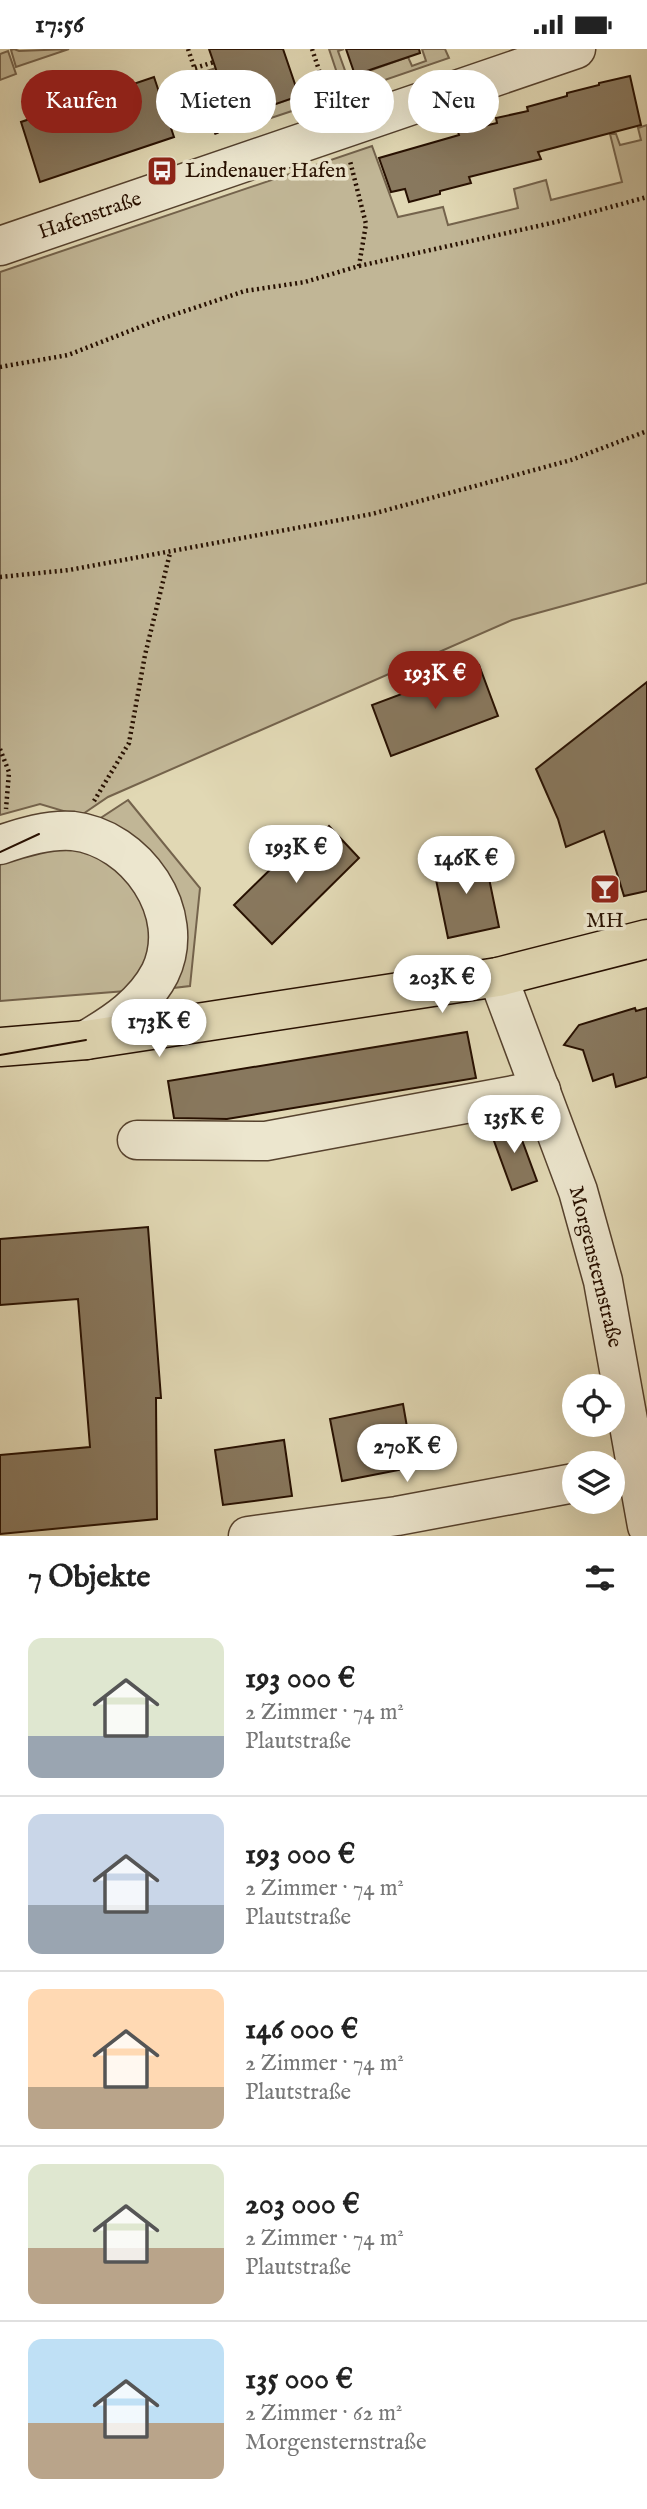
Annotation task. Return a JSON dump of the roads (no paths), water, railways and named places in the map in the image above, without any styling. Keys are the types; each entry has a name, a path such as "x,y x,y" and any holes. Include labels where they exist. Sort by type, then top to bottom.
{"main road":[{"path":"0,1047 86,1040 498,977 647,939"}],"street":[{"name":"Hafenstraße","path":"0,246 576,49"},
{"path":"1,844 57,831 95,837 131,859 157,892 167,914 170,942 160,973 142,999 120,1020 86,1040"},
{"name":"Morgensternstraße","path":"498,977 578,1191 603,1281 632,1472 647,1526"},
{"path":"136,1140 266,1141 541,1090"},
{"path":"248,1536 397,1516 562,1485"}],"tram line":[{"path":"0,852 39,834"},
{"path":"0,1055 86,1040"}],"place":[{"name":"Lindenauer Hafen","path":"162,171"},
{"name":"MH","path":"605,889"}]}
